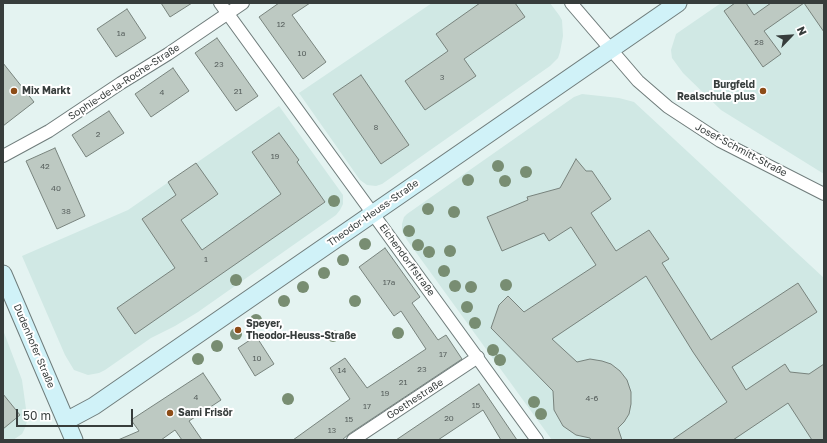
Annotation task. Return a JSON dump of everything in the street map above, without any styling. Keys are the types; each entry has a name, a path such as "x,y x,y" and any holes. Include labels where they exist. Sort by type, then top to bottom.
{"main road":[{"name":"Theodor-Heuss-Straße","path":"66,421 94,406 678,3"},
{"name":"Dudenhofer Straße","path":"3,274 74,440"}],"street":[{"name":"Eichendorffstraße","path":"220,3 537,440"},
{"name":"Sophie-de-la-Roche-Straße","path":"3,156 49,131 168,54 243,3"},
{"name":"Josef-Schmitt-Straße","path":"571,3 638,81 668,107 720,141 824,194"},
{"name":"Goethestraße","path":"353,440 478,358"}],"shaded area":[{"path":"432,3 550,3 562,20 563,36 558,58 550,66 382,184 376,186 367,185 360,180 299,93"},
{"name":"Burgfeld Realschule plus","path":"721,3 824,3 824,174 721,110 683,73 672,58 671,50 676,34"},
{"path":"582,94 619,98 634,102 824,278 824,440 552,440 407,240 402,231 402,224 404,217 407,214 574,97"},
{"path":"279,106 343,195 343,204 340,210 336,215 198,312 151,338 105,370 88,375 74,370 65,355 22,256 128,210"},
{"path":"3,330 22,380 26,409 27,421 25,428 22,434 13,440 3,440"}],"building":[{"path":"161,3 192,3 170,17"},
{"path":"279,3 310,3 292,15 326,62 303,79 259,17"},
{"path":"480,3 515,3 525,17 464,59 476,76 425,110 405,81 448,51 436,34"},
{"path":"735,3 746,3 754,15 771,3 804,3 764,31 781,54 763,67 724,11"},
{"path":"804,3 824,3 824,32"},
{"path":"127,9 146,38 116,57 97,29"},
{"path":"217,38 258,96 236,111 195,53"},
{"name":"Mix Markt","path":"3,63 34,102 3,126"},
{"path":"173,68 189,91 151,117 135,94"},
{"path":"361,75 409,145 381,164 333,94"},
{"path":"109,111 124,133 86,157 72,135"},
{"path":"279,133 299,160 297,162 325,202 135,334 117,308 175,268 142,219 176,195 168,182 196,163 218,194 181,220 202,250 281,194 252,152"},
{"path":"55,148 85,216 57,229 26,161"},
{"path":"576,159 586,171 592,171 611,199 591,213 616,251 649,230 669,259 662,263 711,340 798,283 817,312 732,367 746,390 785,364 790,372 809,374 824,364 824,440 812,440 788,403 733,440 672,440 727,402 693,352 646,276 552,339 577,362 590,359 611,364 620,371 627,380 631,392 631,404 629,414 618,428 622,440 591,440 590,438 576,435 563,426 554,410 553,391 491,328 499,305 508,296 524,312 596,265 571,227 549,241 544,233 502,251 487,217 528,200 527,197 560,188"},
{"path":"385,248 420,297 412,303 438,340 446,335 462,359 342,440 293,440 350,399 330,368 345,358 367,388 426,349 401,311 394,316 359,267"},
{"path":"256,336 274,364 255,376 238,348"},
{"path":"203,373 221,400 189,421 202,440 182,440 175,430 161,440 118,440 139,431 131,420"},
{"path":"479,384 517,440 501,440 483,410 438,440 396,440"},
{"path":"3,394 20,415 3,429"}],"place":[{"name":"Mix Markt","path":"14,91"},
{"name":"Burgfeld Realschule plus","path":"763,91"},
{"name":"Speyer, Theodor-Heuss-Straße","path":"238,330"},
{"name":"Sami Frisör","path":"170,413"}]}
